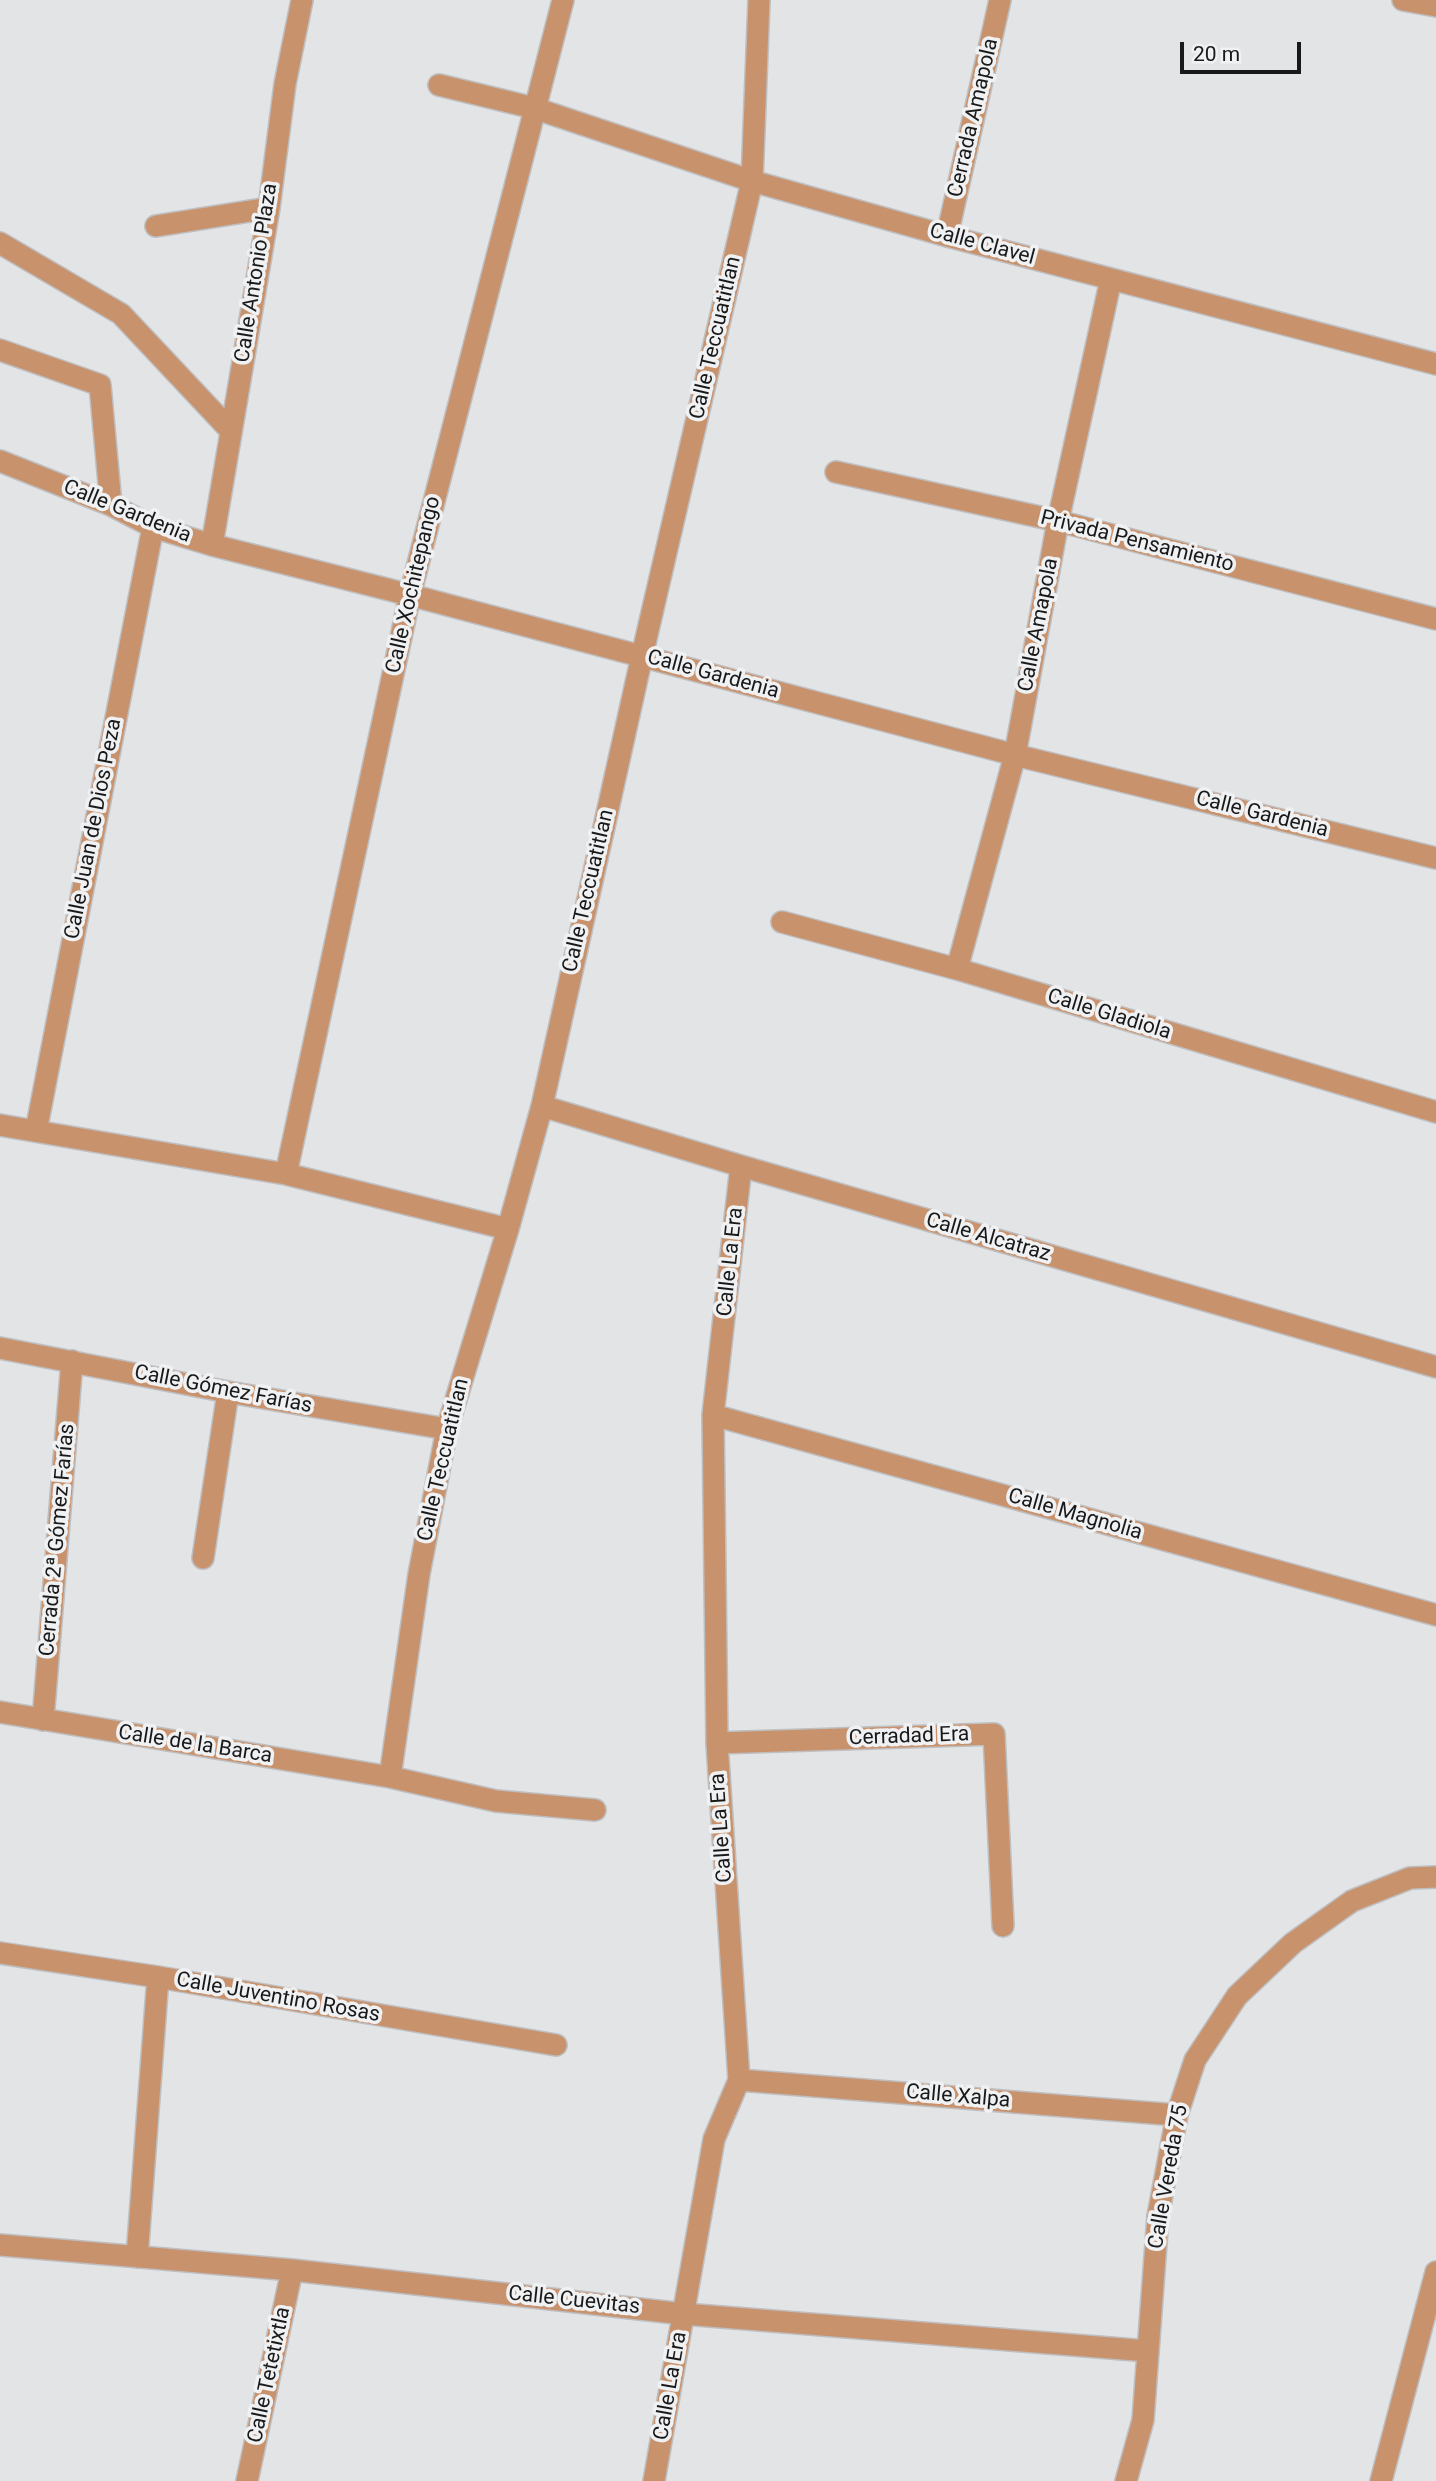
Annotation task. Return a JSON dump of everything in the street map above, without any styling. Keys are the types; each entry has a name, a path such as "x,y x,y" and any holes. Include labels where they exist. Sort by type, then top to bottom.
{"street":[{"name":"Calle Antonio Plaza","path":"212,545 268,208 285,84 302,0"},
{"name":"Calle Xochitepango","path":"286,1174 410,595 563,0"},
{"name":"Calle Teccuatitlan","path":"390,1777 419,1574 447,1429 508,1230 542,1106 642,656 752,181 759,0"},
{"name":"Cerrada Amapola","path":"947,236 1000,0"},
{"path":"1404,0 1436,6"},
{"name":"Calle Clavel","path":"439,85 534,108 752,181 947,236 1436,364"},
{"path":"156,226 268,208"},
{"path":"0,243 121,314 231,431"},
{"name":"Calle Amapola","path":"957,969 1014,755 1058,521 1111,279"},
{"path":"0,350 100,385 111,505"},
{"name":"Calle Gardenia","path":"0,461 111,505 153,527 212,545 1014,755 1436,858"},
{"name":"Privada Pensamiento","path":"836,472 1058,521 1436,619"},
{"name":"Calle Juan de Dios Peza","path":"36,1131 153,527"},
{"name":"Calle Gladiola","path":"782,922 957,969 1436,1112"},
{"name":"Calle Alcatraz","path":"542,1106 1436,1367"},
{"path":"0,1125 286,1174 508,1230"},
{"name":"Calle La Era","path":"653,2481 714,2139 739,2080 717,1743 713,1415 741,1166"},
{"name":"Calle Gómez Farías","path":"0,1348 228,1392 447,1429"},
{"name":"Cerrada 2ª Gómez Farías","path":"43,1720 72,1361"},
{"path":"203,1558 228,1392"},
{"name":"Calle Magnolia","path":"713,1415 1436,1615"},
{"name":"Calle de la Barca","path":"0,1712 390,1777 496,1801 595,1810"},
{"name":"Cerradad Era","path":"717,1743 993,1734 1003,1926"},
{"name":"Calle Vereda 75","path":"1126,2481 1143,2420 1158,2216 1177,2115 1195,2060 1237,1996 1293,1943 1352,1901 1410,1878 1436,1877"},
{"name":"Calle Juventino Rosas","path":"0,1953 158,1977 556,2045"},
{"path":"137,2257 158,1977"},
{"name":"Calle Xalpa","path":"739,2080 1177,2115"},
{"name":"Calle Cuevitas","path":"0,2245 292,2270 684,2314 1148,2351"},
{"name":"Calle Tetetixtla","path":"247,2481 292,2270"},
{"path":"1381,2481 1436,2272"}]}
